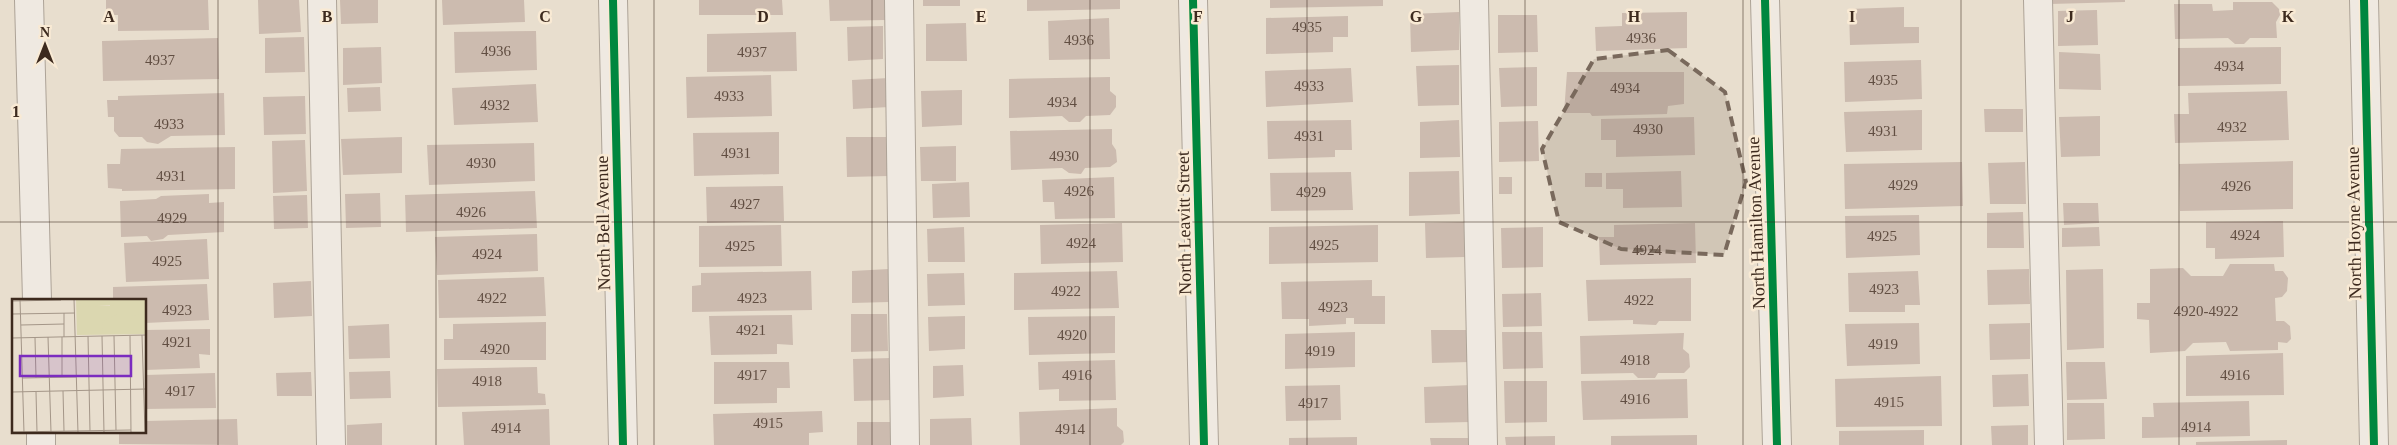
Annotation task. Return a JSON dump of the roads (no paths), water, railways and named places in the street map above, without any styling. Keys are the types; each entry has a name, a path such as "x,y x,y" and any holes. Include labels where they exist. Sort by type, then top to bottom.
{"street":[{"path":"29,0 37,299"},
{"path":"322,0 331,445"},
{"name":"North Bell Avenue","path":"614,0 622,445"},
{"path":"899,0 905,445"},
{"name":"North Leavitt Street","path":"1193,0 1204,445"},
{"path":"1474,0 1483,445"},
{"name":"North Hamilton Avenue","path":"1765,0 1776,445"},
{"path":"2038,0 2049,445"},
{"name":"North Hoyne Avenue","path":"2364,0 2374,445"},
{"path":"41,432 41,445"}]}
